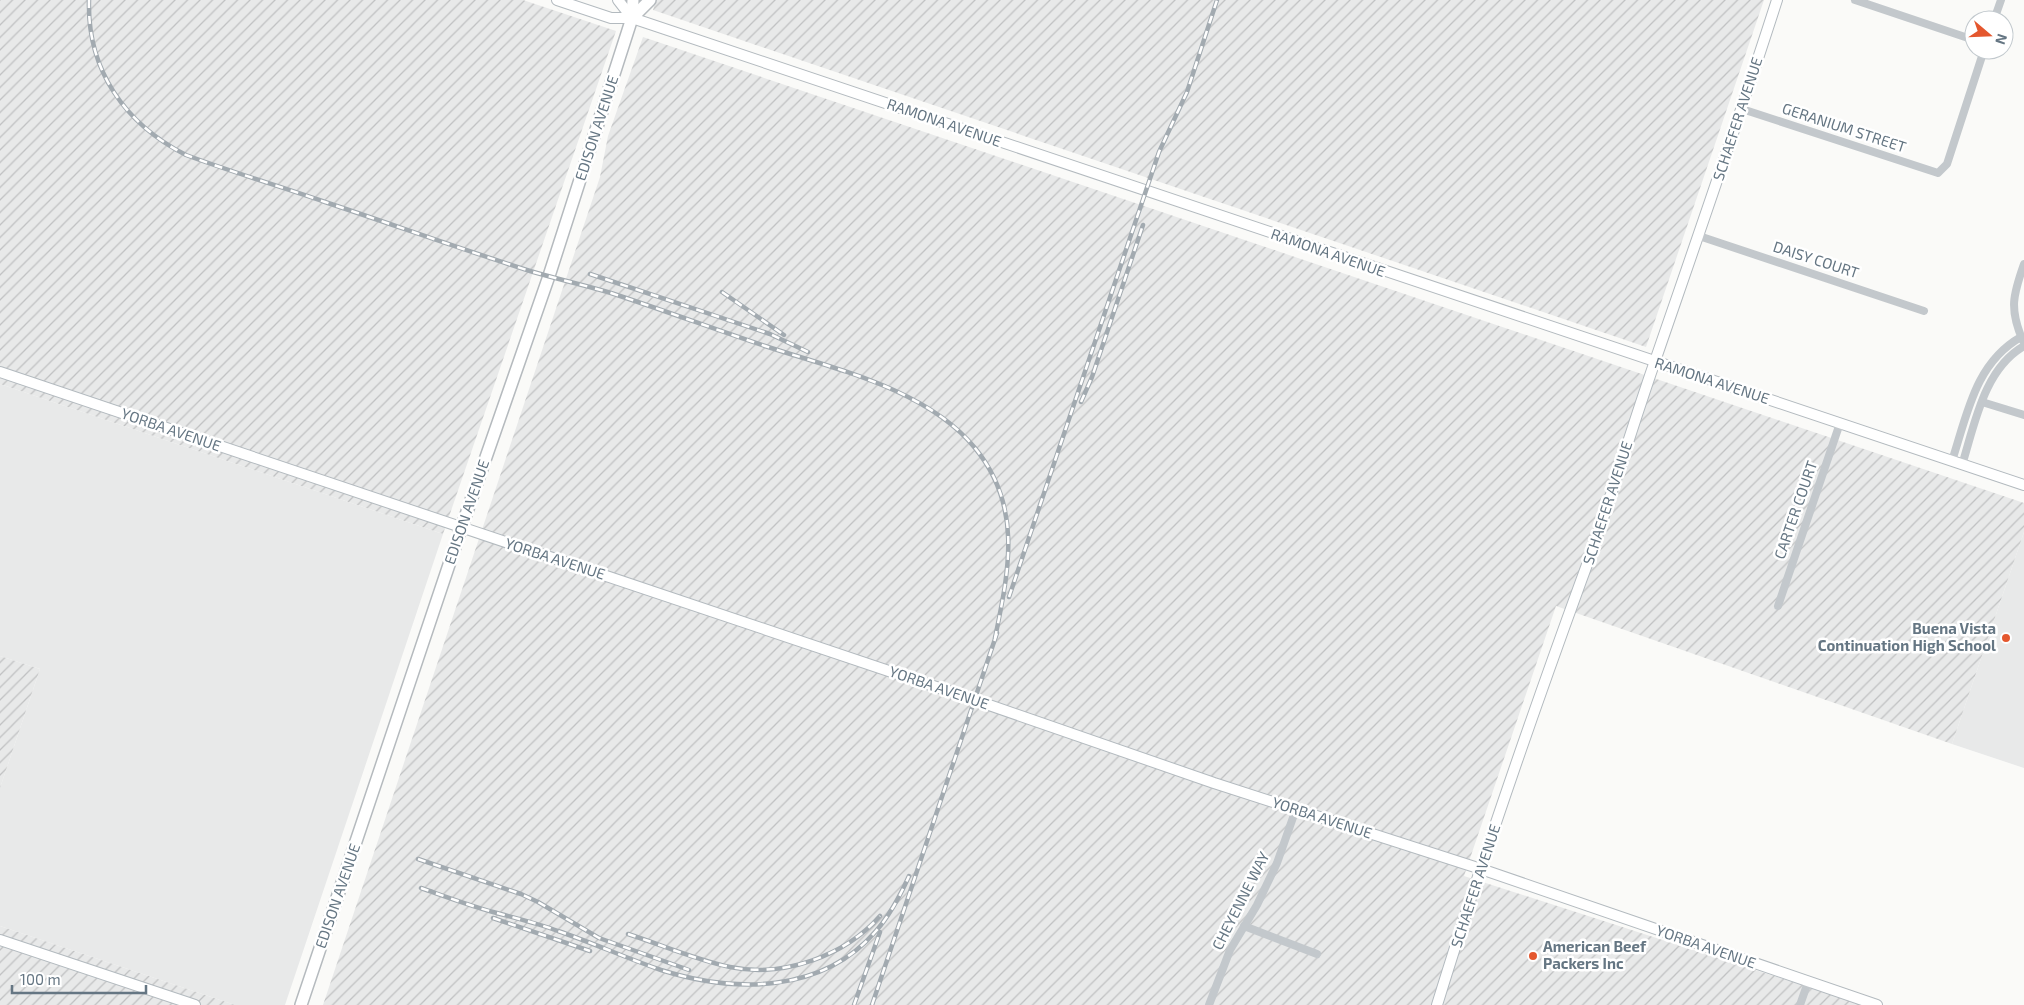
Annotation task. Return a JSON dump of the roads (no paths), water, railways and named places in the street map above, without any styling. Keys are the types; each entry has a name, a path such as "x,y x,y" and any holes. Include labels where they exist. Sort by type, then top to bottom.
{"main road":[{"name":"EDISON AVENUE","path":"301,1005 461,528 549,276 632,18 632,0"},
{"name":"EDISON AVENUE","path":"632,18 650,0"}],"street":[{"name":"RAMONA AVENUE","path":"557,0 612,18 632,18 2024,485"},
{"path":"618,0 632,18"},
{"name":"SCHAEFER AVENUE","path":"1437,1005 1554,652 1582,581 1655,362 1700,236 1777,0"},
{"path":"1855,0 1964,37"},
{"name":"GERANIUM STREET","path":"1742,109 1938,173 1947,164 1981,60"},
{"name":"DAISY COURT","path":"1700,236 1924,311"},
{"path":"2023,342 2014,314 2015,289 2024,264"},
{"path":"1957,463 1990,383 2001,364 2023,342"},
{"path":"1957,463 1974,394 1986,369 1997,354 2023,342"},
{"name":"YORBA AVENUE","path":"0,372 959,694 1214,783 1481,869 1877,1005"},
{"path":"1982,402 2024,415"},
{"name":"CARTER COURT","path":"1778,606 1840,423"},
{"name":"CHEYENNE WAY","path":"1209,1005 1230,950 1257,906 1277,863 1296,809"},
{"path":"1244,926 1317,954"},
{"path":"0,940 195,1005"},
{"path":"1800,1005 1808,982"}],"railway":[{"path":"89,0 90,25 95,49 103,72 114,92 128,111 145,128 186,155 504,263 611,293 850,373 906,396 932,410 955,428 975,448 990,470 1000,493 1006,516 1008,540 1005,588 995,638"},
{"path":"1009,597 1159,152 1187,92 1217,0"},
{"path":"1081,402 1092,377 1143,225"},
{"path":"590,274 770,334 808,352"},
{"path":"722,292 784,335"},
{"path":"872,1005 997,633"},
{"path":"418,859 521,894 599,938 689,970"},
{"path":"421,888 493,912 550,928 661,970 689,978 747,984 776,983 803,977 830,967 854,952 876,931 886,918 909,876"},
{"path":"628,934 717,964 750,970 771,969 812,961 831,953 866,930 880,916"},
{"path":"493,918 590,951"},
{"path":"854,1005 880,932"}],"place":[{"name":"Buena Vista Continuation High School","path":"2006,638"},
{"name":"American Beef Packers Inc","path":"1533,956"}]}
